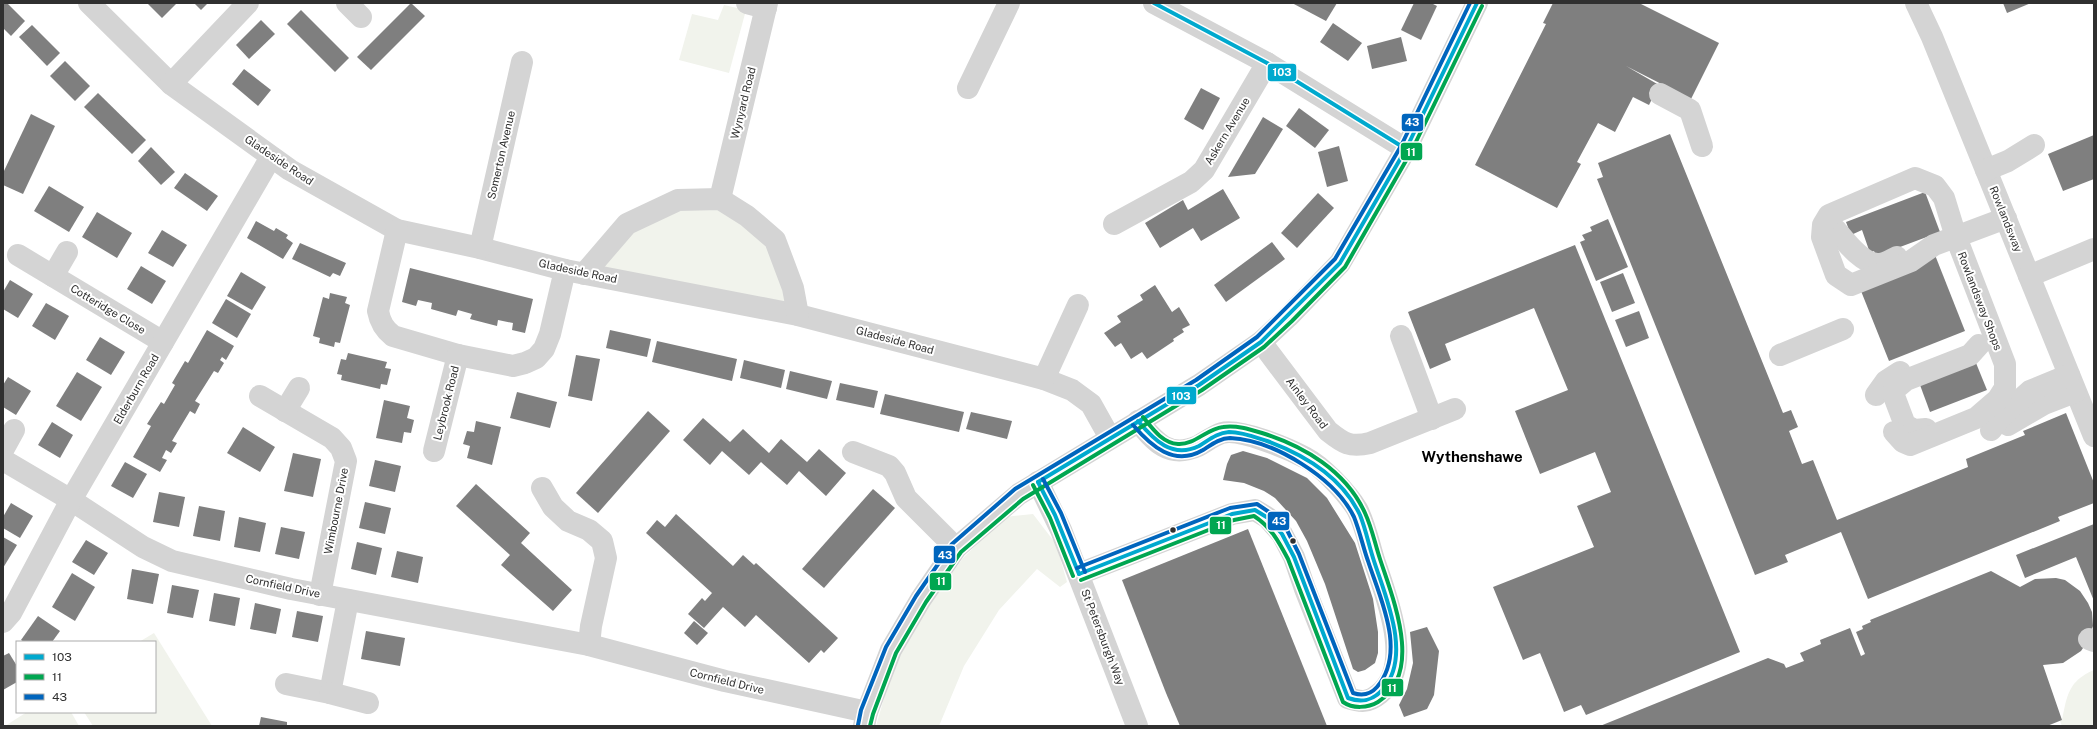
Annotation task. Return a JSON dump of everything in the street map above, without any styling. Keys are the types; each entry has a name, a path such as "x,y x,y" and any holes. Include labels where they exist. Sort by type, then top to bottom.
{"street":[{"name":"Gladeside Road","path":"89,3 171,84 290,170 397,230 480,248 575,272 798,315 1044,379 1072,390 1091,404 1110,438"},
{"path":"171,84 248,3"},
{"path":"968,88 1008,3"},
{"path":"1154,3 1267,64 1406,149"},
{"path":"865,719 890,650 921,599 956,548 1020,494 1199,385 1261,342 1288,317 1340,263 1406,149 1477,3"},
{"name":"Rowlandsway","path":"1916,3 1932,37 2094,436"},
{"name":"Wynyard Road","path":"720,199 760,5"},
{"name":"Somerton Avenue","path":"480,248 522,62"},
{"name":"Askern Avenue","path":"1114,224 1191,182 1204,170 1267,64"},
{"path":"1660,94 1690,110 1702,146"},
{"path":"1986,170 2008,161 2034,145"},
{"name":"Elderburn Road","path":"3,622 11,613 71,500 271,157"},
{"path":"1915,178 1909,194 1846,218 1836,230 1834,246 1840,258 1848,266 1858,271 2006,218"},
{"path":"1915,178 1829,215 1823,225 1822,237 1836,275 1851,286 1911,261 1934,245"},
{"name":"Rowlandsway Shops","path":"1915,178 1935,186 1944,198 1987,343 2005,364 2005,388 1998,399 1989,407"},
{"path":"575,272 628,224 678,200 720,199 747,216 775,240 794,288 798,315"},
{"name":"Leybrook Road","path":"397,230 378,311 380,321 393,336 458,355 513,366 525,364 536,358 544,349 575,272"},
{"path":"2029,276 2094,249"},
{"path":"53,276 67,252"},
{"name":"Cotteridge Close","path":"18,255 163,342"},
{"path":"1044,379 1078,305"},
{"path":"1780,355 1843,329"},
{"path":"1401,336 1432,418"},
{"name":"Ainley Road","path":"1261,342 1328,432 1341,442 1357,447 1455,409"},
{"path":"1876,394 1891,376 1963,345 1987,343"},
{"path":"1987,343 1970,355 1906,380 1894,390 1894,396 1905,425 1915,430 1930,428 1976,409 1989,407"},
{"name":"Leybrook Road","path":"434,452 458,355"},
{"path":"285,411 299,388"},
{"name":"Wimbourne Drive","path":"260,396 332,438 341,448 346,461 320,595"},
{"path":"1894,432 1903,442 1910,444 1976,418 1989,407"},
{"path":"1079,574 1232,514 1255,510 1268,518 1282,534 1294,557 1310,604 1348,698 1362,702 1374,698 1386,689 1393,677 1396,653 1392,616 1357,510 1340,486 1307,458 1249,435 1222,433 1195,447 1175,451 1156,443 1138,421"},
{"path":"3,450 14,430"},
{"path":"853,452 889,466 895,473 906,498 956,548"},
{"name":"Cornfield Drive","path":"3,460 71,500 143,547 172,561 320,595 589,645 865,719"},
{"name":"St Petersburgh Way","path":"1038,482 1068,528 1079,574 1137,726"},
{"path":"542,488 553,507 568,521 589,530 602,541 606,558 591,626 589,645"},
{"path":"330,693 348,600"},
{"path":"286,684 368,703"}],"shaded area":[{"path":"724,5 746,10 729,73 679,60 692,14 718,20"},
{"path":"720,199 775,240 798,315 584,274 627,224"},
{"path":"1033,514 1056,544 1067,582 1060,587 1037,569 999,610 964,666 939,726 876,726 891,674 917,622 963,558 1005,517"},
{"path":"154,633 212,726 93,726 85,713 156,713 156,641 141,641"},
{"path":"2094,670 2094,726 2062,726 2060,721 2062,720 2065,704 2070,690 2085,674"},
{"path":"25,713 72,713 79,726 5,726"}],"building":[{"path":"3,3 7,3 25,21 11,36 3,28"},
{"path":"147,3 175,3 176,4 162,18"},
{"path":"194,3 208,3 201,10"},
{"path":"411,3 425,16 371,70 357,57"},
{"path":"1292,3 1337,3 1326,21"},
{"path":"1414,3 1431,3 1437,6 1421,40 1401,30"},
{"path":"1553,3 1639,3 1719,43 1691,99 1626,66 1659,85 1649,105 1633,97 1615,132 1598,123 1577,162 1581,164 1557,208 1475,165 1546,24 1543,23"},
{"path":"2003,3 2031,3 2007,13"},
{"path":"301,10 349,58 335,72 287,24"},
{"path":"261,20 275,34 249,59 236,45"},
{"path":"1333,23 1362,43 1348,61 1320,42"},
{"path":"32,25 60,53 47,66 19,37"},
{"path":"1401,37 1407,61 1372,69 1367,46"},
{"path":"65,61 90,86 75,101 50,76"},
{"path":"244,69 271,90 258,106 232,84"},
{"path":"1201,88 1220,98 1203,130 1184,119"},
{"path":"98,93 146,140 132,154 84,107"},
{"path":"1299,108 1329,130 1315,148 1286,126"},
{"path":"31,114 55,126 23,194 3,185 3,173"},
{"path":"1263,117 1283,129 1255,174 1228,177"},
{"path":"1670,134 1783,413 1791,410 1798,427 1789,431 1802,464 1813,460 1837,520 1968,467 1966,459 2025,435 2023,431 2066,413 2094,483 2094,503 2058,517 2060,521 1868,599 1841,532 1785,555 1788,562 1755,575 1597,179 1603,177 1598,163"},
{"path":"2094,135 2094,179 2063,191 2048,154"},
{"path":"1339,146 1348,181 1327,187 1318,152"},
{"path":"151,147 175,172 161,185 138,161"},
{"path":"185,173 218,196 207,211 174,188"},
{"path":"49,186 84,207 69,232 34,211"},
{"path":"1223,189 1240,218 1201,241 1193,228 1160,248 1145,223 1183,200 1188,210"},
{"path":"1925,192 1940,232 1876,256 1874,251 1870,253 1862,230 1851,235 1846,222"},
{"path":"1318,193 1334,208 1297,248 1281,233"},
{"path":"97,212 132,233 117,258 82,237"},
{"path":"1608,219 1628,267 1596,281 1580,242 1585,240 1582,235 1592,231 1590,227"},
{"path":"256,221 274,231 276,228 288,235 286,238 293,243 283,259 247,238"},
{"path":"162,230 187,245 173,267 148,253"},
{"path":"1272,242 1285,259 1226,302 1214,285"},
{"path":"300,243 346,263 340,276 333,273 330,277 292,259"},
{"path":"1575,245 1740,652 1586,715 1581,705 1564,712 1540,653 1523,660 1493,587 1594,547 1577,506 1611,492 1595,452 1540,474 1515,411 1568,390 1534,308 1445,344 1451,360 1430,369 1408,312"},
{"path":"1935,255 1965,331 1889,361 1859,286"},
{"path":"141,266 166,281 152,304 127,289"},
{"path":"410,268 533,299 525,333 512,330 513,323 498,320 497,326 470,319 472,314 458,310 456,316 431,309 432,303 418,300 416,306 402,302"},
{"path":"241,272 266,287 252,310 227,296"},
{"path":"1623,273 1635,303 1612,312 1600,282"},
{"path":"10,280 33,294 18,318 3,309 3,292"},
{"path":"1155,285 1172,312 1179,307 1190,325 1182,329 1184,332 1173,339 1174,341 1147,359 1142,352 1131,359 1121,343 1115,347 1104,333 1121,322 1117,316 1143,300 1140,295"},
{"path":"330,293 347,297 345,303 350,305 340,343 335,342 334,347 319,343 320,338 313,336 323,297 329,299"},
{"path":"226,299 251,314 237,338 212,323"},
{"path":"46,303 69,316 55,340 32,326"},
{"path":"1639,311 1649,338 1626,347 1615,320"},
{"path":"207,330 234,346 226,360 222,357 220,360 224,363 218,373 214,371 195,401 200,404 195,414 190,411 172,441 177,443 171,453 166,450 162,458 167,460 160,472 133,457 151,426 147,424 161,402 164,404 175,385 172,383 185,361 188,363"},
{"path":"610,330 651,339 647,357 606,348"},
{"path":"100,337 125,352 111,375 86,360"},
{"path":"657,341 737,359 732,381 652,362"},
{"path":"348,353 387,362 385,368 391,369 387,385 381,384 380,389 341,380 342,375 337,374 341,359 346,360"},
{"path":"576,355 600,359 592,401 568,396"},
{"path":"744,360 785,370 781,388 740,378"},
{"path":"1976,363 1987,390 1930,412 1920,385"},
{"path":"790,371 832,381 827,399 786,389"},
{"path":"77,372 102,387 81,421 56,406"},
{"path":"8,377 31,391 16,415 3,407 3,385"},
{"path":"840,383 878,391 874,408 836,400"},
{"path":"517,392 557,402 550,428 510,418"},
{"path":"885,394 964,412 959,432 880,414"},
{"path":"384,400 410,406 407,418 414,420 411,433 404,432 402,443 376,438"},
{"path":"648,411 670,431 598,513 576,493"},
{"path":"971,412 1012,421 1007,439 966,429"},
{"path":"703,418 730,442 743,429 769,453 781,439 807,462 819,449 846,473 826,496 799,471 787,485 761,462 749,475 722,451 710,465 683,440"},
{"path":"476,421 501,427 492,465 467,458 470,446 463,444 467,431 474,432"},
{"path":"52,422 73,435 60,458 38,445"},
{"path":"243,427 275,447 260,472 227,453"},
{"path":"1243,451 1267,458 1307,478 1327,498 1355,543 1373,599 1378,632 1378,653 1375,663 1365,670 1358,672 1353,669 1325,584 1307,541 1296,521 1275,498 1264,491 1244,483 1223,480 1231,455"},
{"path":"293,453 321,459 313,497 284,491"},
{"path":"375,460 401,466 395,492 369,486"},
{"path":"125,462 147,474 133,498 111,486"},
{"path":"476,484 530,533 521,543 572,590 553,611 501,565 510,555 456,506"},
{"path":"873,489 895,508 824,588 802,569"},
{"path":"159,492 185,497 179,527 153,522"},
{"path":"365,502 391,508 385,534 359,528"},
{"path":"11,503 33,516 20,538 3,528 3,517"},
{"path":"199,506 225,511 220,541 193,536"},
{"path":"676,514 733,566 743,555 754,565 756,563 838,638 824,653 821,650 809,663 756,615 745,627 723,607 704,628 688,614 702,598 705,601 712,593 646,533 657,520 665,527"},
{"path":"239,517 266,523 260,552 234,547"},
{"path":"2094,524 2094,601 2076,557 2025,578 2016,555"},
{"path":"281,527 305,532 299,559 275,554"},
{"path":"1248,529 1327,726 1180,726 1166,693 1122,580"},
{"path":"3,537 17,545 3,568"},
{"path":"86,540 108,553 94,575 72,562"},
{"path":"357,542 382,548 376,575 351,569"},
{"path":"397,551 423,557 418,583 391,577"},
{"path":"132,569 159,574 153,604 127,599"},
{"path":"1991,571 2020,587 2035,579 2056,578 2065,580 2080,591 2088,603 2092,612 2093,626 2089,639 2081,651 2063,663 2043,665 2062,720 2047,726 1600,726 1768,658 1784,664 1786,668 1804,661 1800,653 1821,644 1820,640 1850,628 1861,656 1865,654 1856,632 1863,629 1862,626 1871,622 1870,620"},
{"path":"72,573 95,587 75,621 52,607"},
{"path":"172,585 199,590 193,618 167,613"},
{"path":"214,593 240,598 235,626 209,621"},
{"path":"255,603 281,609 276,634 250,629"},
{"path":"297,611 323,616 318,642 292,637"},
{"path":"38,616 60,631 53,641 21,640"},
{"path":"694,621 708,633 697,645 684,633"},
{"path":"1427,627 1439,651 1434,695 1427,709 1404,717 1399,705 1407,689 1413,663 1410,632"},
{"path":"366,631 405,638 400,666 361,659"},
{"path":"9,653 16,664 16,683 3,690 3,656"},
{"path":"261,717 287,722 287,726 259,726"}],"transit line":[{"name":"103","path":"1154,3 1267,63 1406,149"},
{"name":"43","path":"858,725 861,710 886,647 916,596 952,544 1015,489 1196,380 1257,337 1335,259 1401,146 1470,3"},
{"name":"103","path":"1038,482 1199,385 1261,342 1340,263 1406,149 1477,3"},
{"name":"11","path":"870,726 873,714 896,653 926,602 961,552 1023,499 1202,390 1264,347 1345,267 1411,152 1482,6"},
{"name":"11","path":"1081,580 1234,520 1254,516 1270,530 1288,559 1343,702 1356,707 1370,706 1378,702 1392,689 1400,673 1402,655 1401,635 1397,614 1372,530 1357,498 1335,473 1322,462 1293,445 1278,438 1252,430 1238,427 1217,428 1195,440 1184,444 1178,444 1162,438 1143,417"},
{"name":"103","path":"1079,574 1232,514 1255,510 1268,518 1282,534 1294,557 1348,698 1363,701 1375,696 1383,689 1391,676 1396,660 1396,644 1390,609 1360,515 1343,489 1321,469 1295,453 1253,436 1229,432 1213,437 1199,446 1189,449 1172,449 1157,441 1138,421"},
{"name":"43","path":"1077,568 1230,508 1257,504 1272,514 1287,530 1299,554 1353,693 1363,695 1372,692 1386,673 1390,658 1390,642 1384,608 1354,517 1345,502 1333,488 1318,475 1284,454 1247,440 1226,438 1192,455 1173,455 1155,447 1133,425"},
{"name":"43","path":"1043,479 1061,513 1085,572"},
{"name":"103","path":"1038,482 1055,515 1079,574"},
{"name":"11","path":"1033,485 1050,518 1073,576"}],"district":[{"name":"Wythenshawe","path":"1472,457"}]}
